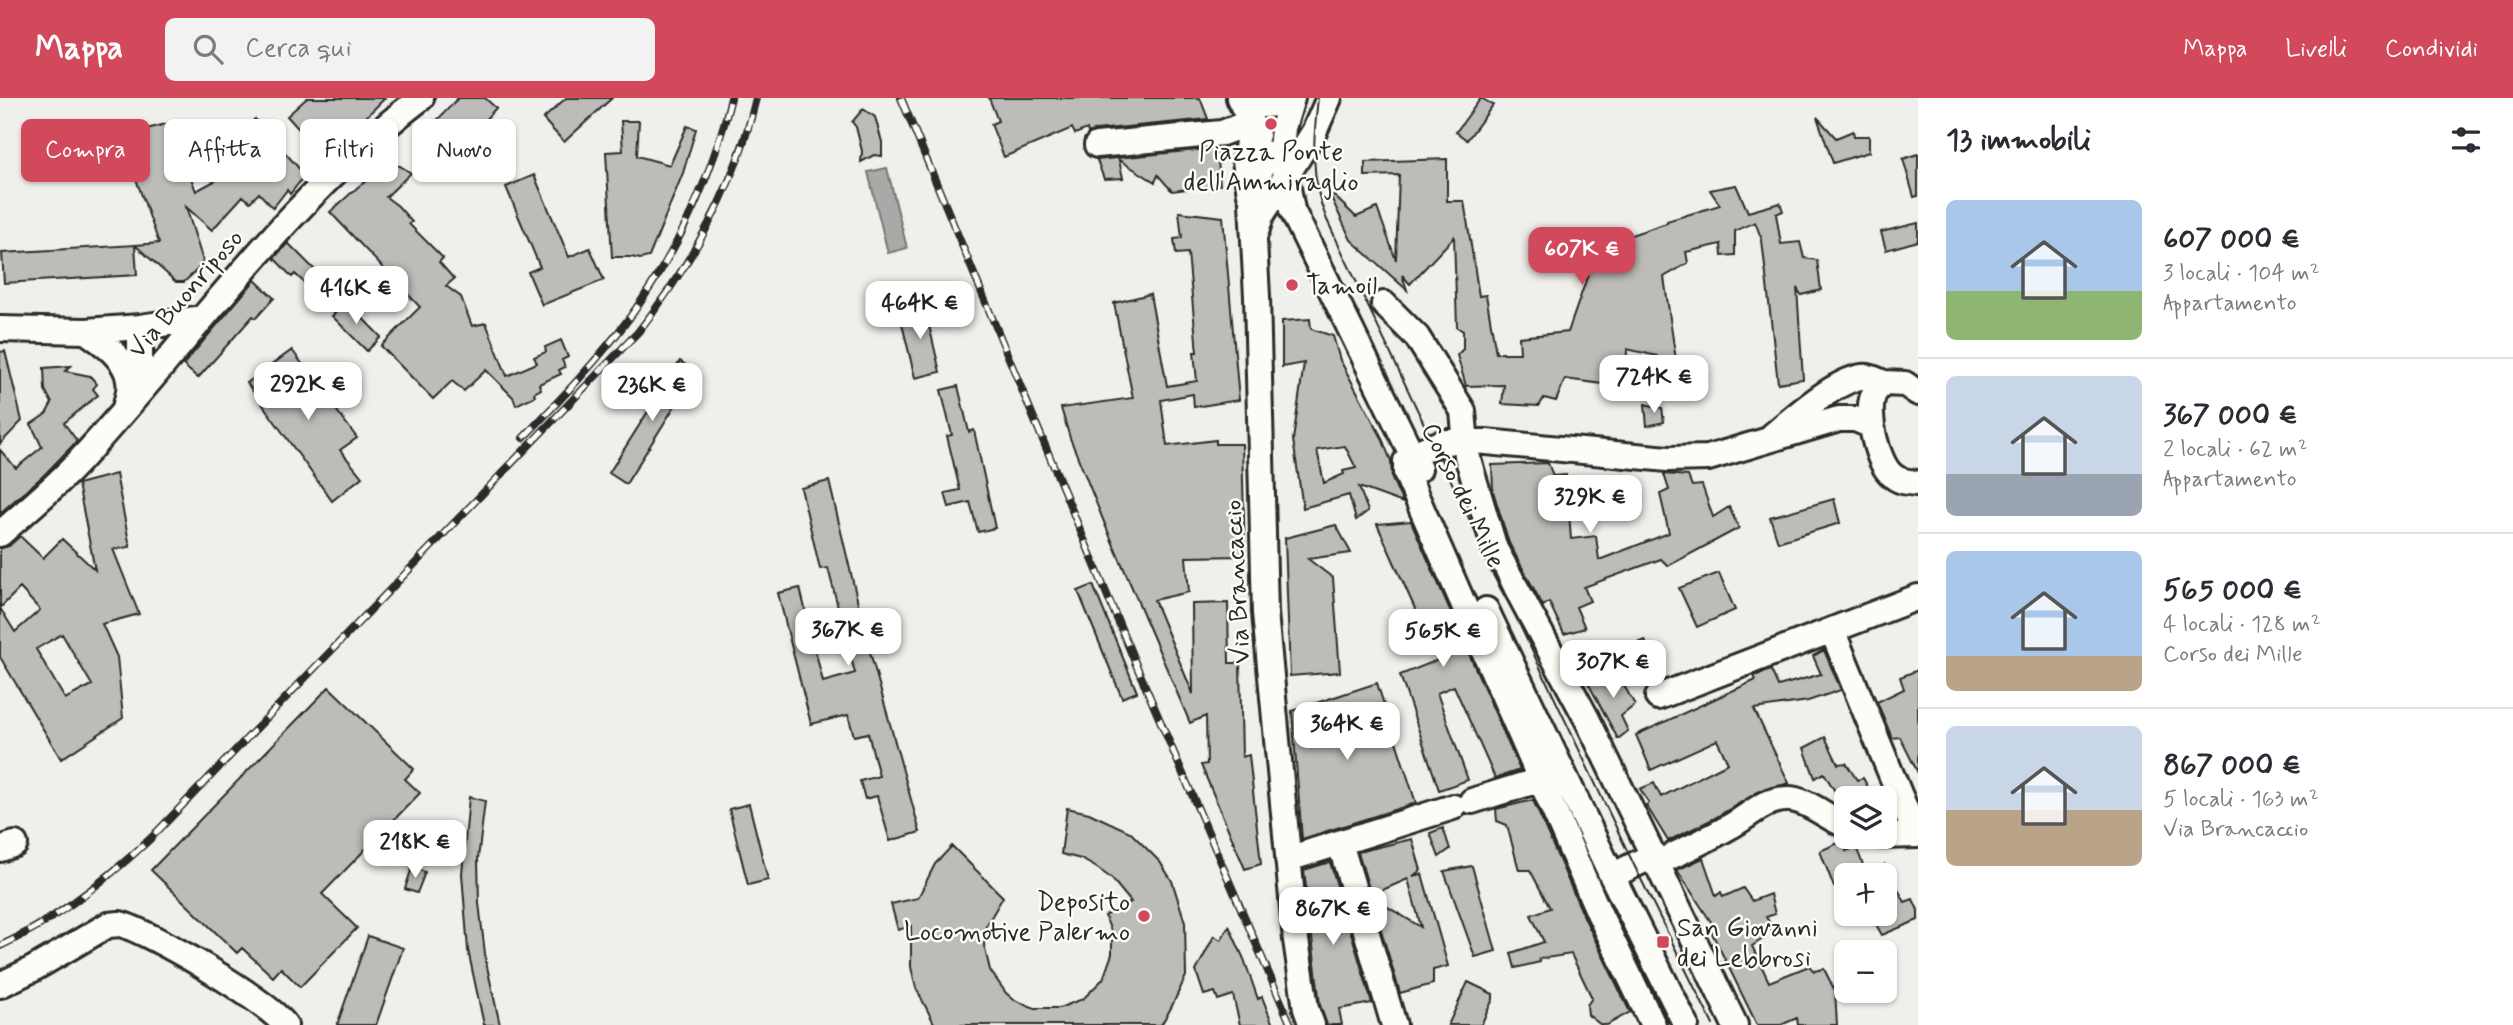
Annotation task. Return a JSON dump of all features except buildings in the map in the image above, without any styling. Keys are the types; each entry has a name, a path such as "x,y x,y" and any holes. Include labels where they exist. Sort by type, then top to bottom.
{"street":[{"name":"Via Buonriposo","path":"0,534 81,460 299,208 376,132 421,98"},
{"path":"1240,98 1250,103 1269,106 1291,98"},
{"path":"1240,98 1265,153 1283,182"},
{"path":"1283,182 1281,137 1291,98"},
{"path":"1254,237 1261,216 1321,119 1329,98"},
{"path":"1097,145 1222,133 1251,122"},
{"path":"1251,122 1245,161 1252,203"},
{"name":"Via Brancaccio","path":"1265,153 1252,203 1265,613 1296,940 1309,1017"},
{"name":"Corso dei Mille","path":"1283,182 1293,210 1686,1025"},
{"path":"1384,304 1417,337 1462,411 1465,440 1475,483 1495,549 1587,719 1735,1025"},
{"path":"0,329 86,331 203,318"},
{"path":"125,408 136,387 140,370 139,327"},
{"path":"86,331 110,349 128,374 130,383 125,408"},
{"path":"1770,438 1820,397 1867,377 1884,383 1905,384 1918,393"},
{"path":"1884,383 1872,398 1872,426 1883,465 1892,476 1903,482 1918,483"},
{"path":"1653,1025 1599,913 1406,474 1406,461 1412,455 1434,445 1465,440 1668,459 1708,458 1839,419 1855,419 1872,426"},
{"path":"1658,697 1918,597"},
{"path":"1832,630 1917,835 1897,836"},
{"path":"1288,859 1542,779"},
{"path":"1612,876 1730,827 1759,807 1788,798 1815,808 1834,820"},
{"path":"1340,843 1394,1025"},
{"path":"0,985 33,970 107,925 120,924 158,942 223,980 267,1008 285,1025"}],"shaded area":[{"path":"887,168 907,248 888,253 868,172"}],"tram line":[{"path":"1318,98 1315,175 1327,220 1713,1025"}],"railway":[{"path":"523,438 605,349 630,317 663,266 703,184 731,98"},
{"path":"0,946 41,924 79,898 150,839 638,332 677,278 710,221 737,161 756,98"},
{"path":"901,98 1137,667 1291,1025"}],"place":[{"name":"Piazza Ponte dell'Ammiraglio","path":"1271,124"},
{"name":"Tamoil","path":"1292,285"},
{"name":"Deposito Locomotive Palermo","path":"1144,916"},
{"name":"San Giovanni dei Lebbrosi","path":"1663,942"}]}
